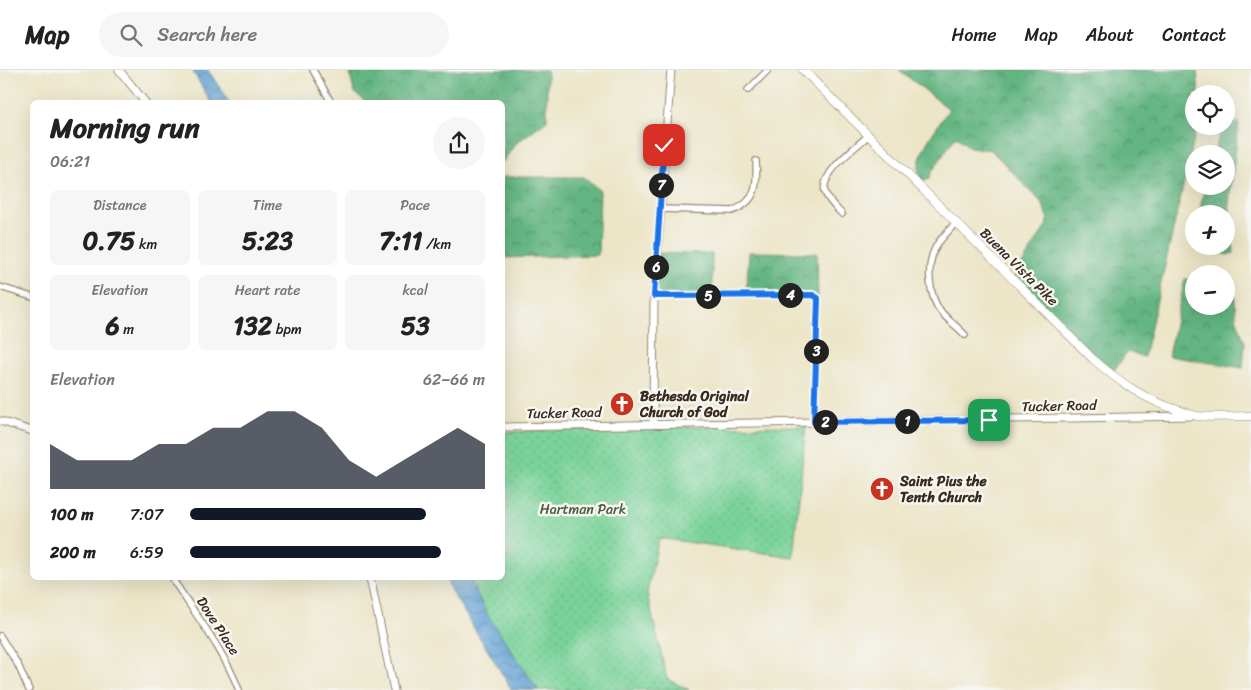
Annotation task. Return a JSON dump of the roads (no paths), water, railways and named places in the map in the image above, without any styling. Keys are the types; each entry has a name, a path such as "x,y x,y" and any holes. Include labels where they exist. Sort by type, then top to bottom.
{"main road":[{"name":"Buena Vista Pike","path":"803,70 1110,375 1148,399 1196,416 1251,416"}],"street":[{"path":"119,70 143,100"},
{"path":"313,70 329,100"},
{"path":"652,424 654,296 671,70"},
{"path":"748,90 768,70"},
{"path":"842,214 825,191 829,172 869,135"},
{"path":"660,209 732,211 742,207 750,201 755,191 756,161"},
{"path":"956,222 936,246 932,258 931,291 935,303 942,313 965,335"},
{"path":"0,287 30,296"},
{"path":"654,296 813,295 818,298 814,422"},
{"name":"Tucker Road","path":"505,427 1196,416"},
{"path":"0,421 30,430"},
{"name":"Dove Place","path":"174,580 212,637 228,665 239,690"},
{"path":"370,580 394,690"},
{"path":"0,636 18,666 29,690"}],"water":[{"path":"192,70 208,70 228,100 210,100"},
{"path":"447,580 470,580 487,614 538,690 512,690 450,589"}],"place":[{"name":"Bethesda Original Church of God","path":"622,404"},
{"name":"Saint Pius the Tenth Church","path":"882,489"}],"park label":[{"name":"Hartman Park","path":"583,509"}]}
